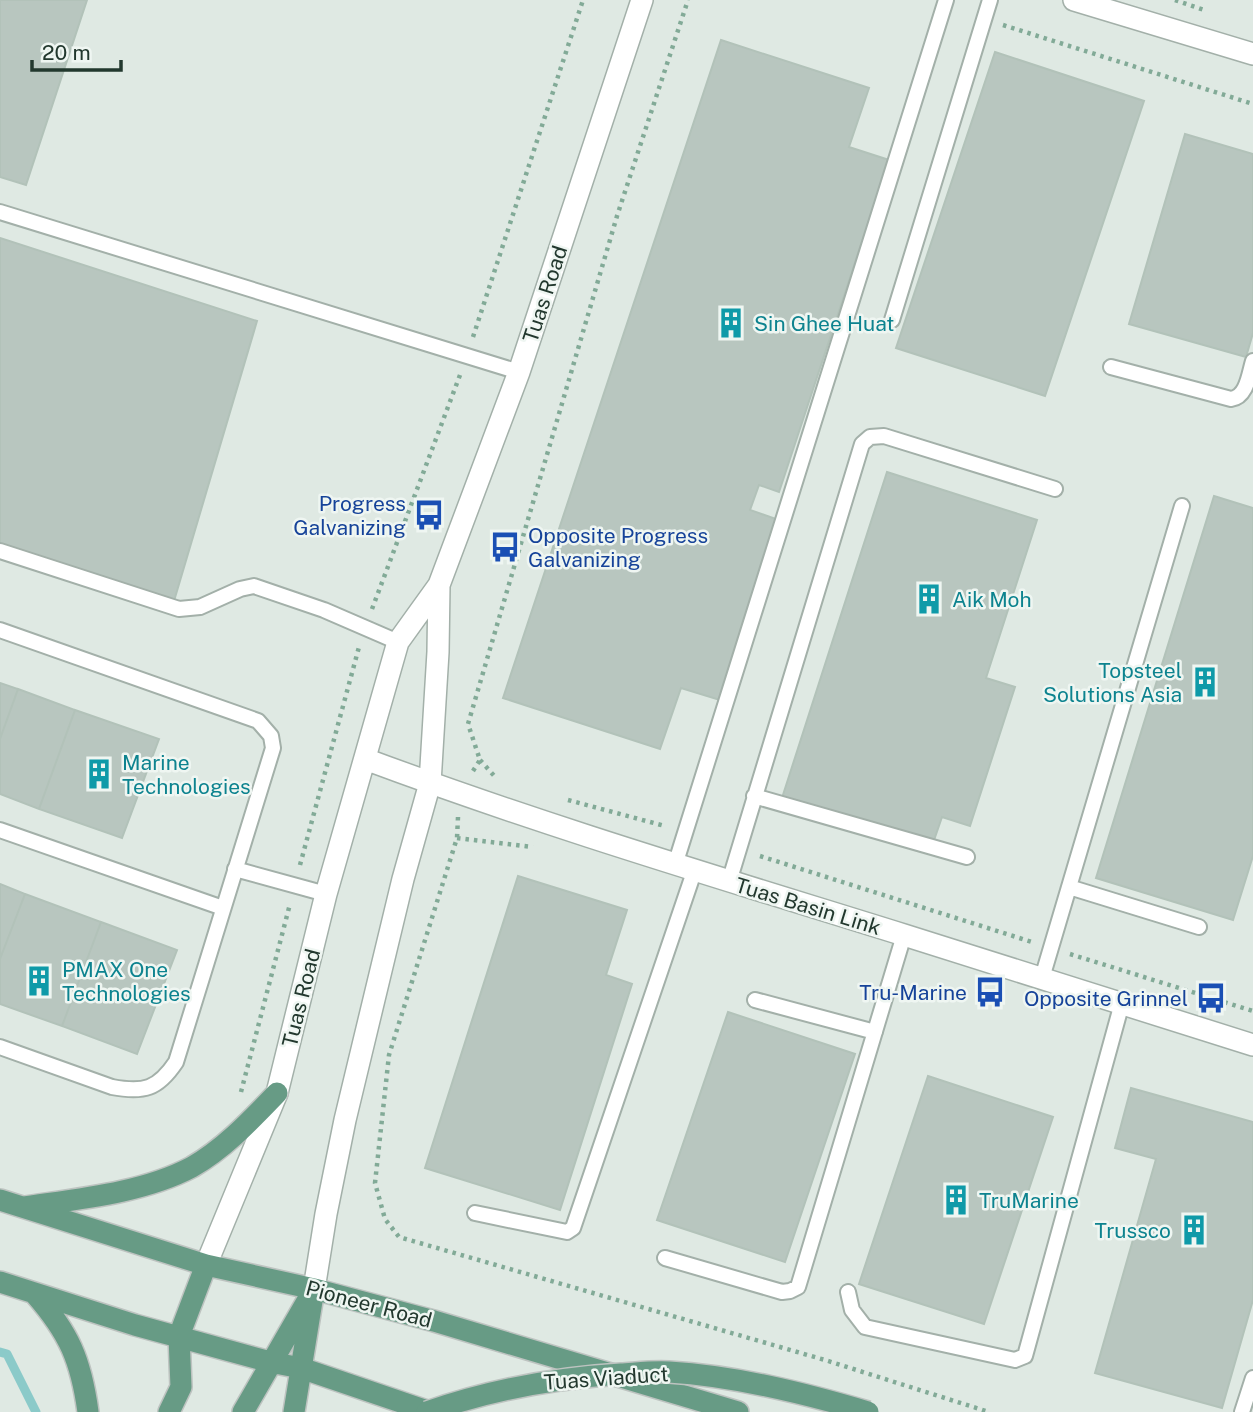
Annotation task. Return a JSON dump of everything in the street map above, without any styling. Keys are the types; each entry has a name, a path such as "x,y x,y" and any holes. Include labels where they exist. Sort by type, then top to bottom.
{"main road":[{"path":"9,1204 109,1194 190,1167 236,1135 277,1093"},
{"name":"Pioneer Road","path":"9,1204 206,1265 314,1289 434,1321 738,1412"},
{"name":"Tuas Road","path":"169,1412 181,1387 179,1336 206,1265"},
{"path":"0,1282 135,1325 301,1368 428,1412"},
{"name":"Tuas Road","path":"243,1412 314,1289"},
{"name":"Tuas Road","path":"294,1412 314,1289"},
{"path":"35,1294 59,1321 75,1351 85,1386 88,1412"},
{"name":"Tuas Viaduct","path":"428,1412 466,1399 527,1384 582,1376 668,1372 807,1394 869,1412"}],"street":[{"name":"Tuas Road","path":"206,1265 277,1093 326,894 398,642 439,585 519,372 642,0"},
{"path":"1074,0 1109,5 1253,54"},
{"name":"Tuas Road","path":"314,1289 345,1121 430,783 439,585"},
{"name":"Tuas Basin Link","path":"365,759 684,868 1253,1045"}],"lane":[{"path":"475,1213 567,1232 573,1228 684,868 687,832 946,0"},
{"path":"892,320 990,0"},
{"path":"0,212 519,372"},
{"path":"1111,367 1231,399 1243,393 1253,361"},
{"path":"729,882 862,444 870,437 884,436 1055,489"},
{"path":"1042,978 1182,506"},
{"path":"0,551 179,609 200,607 240,589 254,586 324,610 398,642"},
{"path":"0,630 258,721 271,736 273,748 176,1062 167,1076 151,1087 131,1090 112,1087 0,1047"},
{"path":"754,796 967,857"},
{"path":"0,830 223,908"},
{"path":"235,869 326,894"},
{"path":"1069,887 1199,927"},
{"path":"665,1258 782,1292 790,1292 798,1287 904,935"},
{"path":"755,1000 875,1032"},
{"path":"848,1292 852,1310 864,1327 1015,1360 1026,1356 1122,1003"},
{"path":"1242,1412 1253,1378"}],"path":[{"path":"239,1098 364,628 467,355 583,0"},
{"path":"984,19 1253,104"},
{"path":"480,760 500,782"},
{"path":"566,800 687,832"},
{"path":"740,849 1253,1011"}],"building":[{"path":"0,0 87,0 26,185 0,177"},
{"name":"Sin Ghee Huat","path":"721,40 869,88 849,147 889,160 779,492 759,485 750,510 779,520 720,700 681,688 660,749 503,698"},
{"path":"995,52 1144,101 1045,396 896,348"},
{"path":"1185,134 1253,154 1253,333 1246,357 1129,324"},
{"path":"0,238 257,321 174,601 0,544"},
{"name":"Aik Moh","path":"887,472 1037,520 986,678 1015,687 970,826 942,817 932,846 782,798"},
{"name":"Topsteel Solutions Asia","path":"1214,496 1253,508 1253,856 1233,920 1096,878"},
{"path":"0,683 18,689 0,739"},
{"path":"18,689 75,710 39,809 0,794 0,739"},
{"name":"Marine Technologies","path":"75,710 159,739 122,838 39,809"},
{"path":"518,876 627,910 606,975 632,984 560,1210 425,1168"},
{"path":"0,884 25,894 0,959"},
{"name":"PMAX One Technologies","path":"25,894 101,922 62,1026 0,1004 0,959"},
{"path":"101,922 177,950 137,1054 62,1026"},
{"path":"728,1012 855,1054 785,1262 657,1220"},
{"name":"TruMarine","path":"928,1076 1053,1117 984,1324 859,1284"},
{"name":"Trussco","path":"1131,1088 1253,1122 1253,1300 1222,1408 1095,1373 1156,1159 1115,1148"}],"waterway":[{"path":"0,1352 7,1354 36,1412"}],"place":[{"name":"Sin Ghee Huat","path":"731,323"},
{"name":"Progress Galvanizing","path":"429,515"},
{"name":"Opposite Progress Galvanizing","path":"505,547"},
{"name":"Aik Moh","path":"929,599"},
{"name":"Topsteel Solutions Asia","path":"1205,682"},
{"name":"Marine Technologies","path":"99,774"},
{"name":"PMAX One Technologies","path":"39,981"},
{"name":"Tru-Marine","path":"990,992"},
{"name":"Opposite Grinnel","path":"1211,998"},
{"name":"TruMarine","path":"956,1200"},
{"name":"Trussco","path":"1194,1230"}]}
